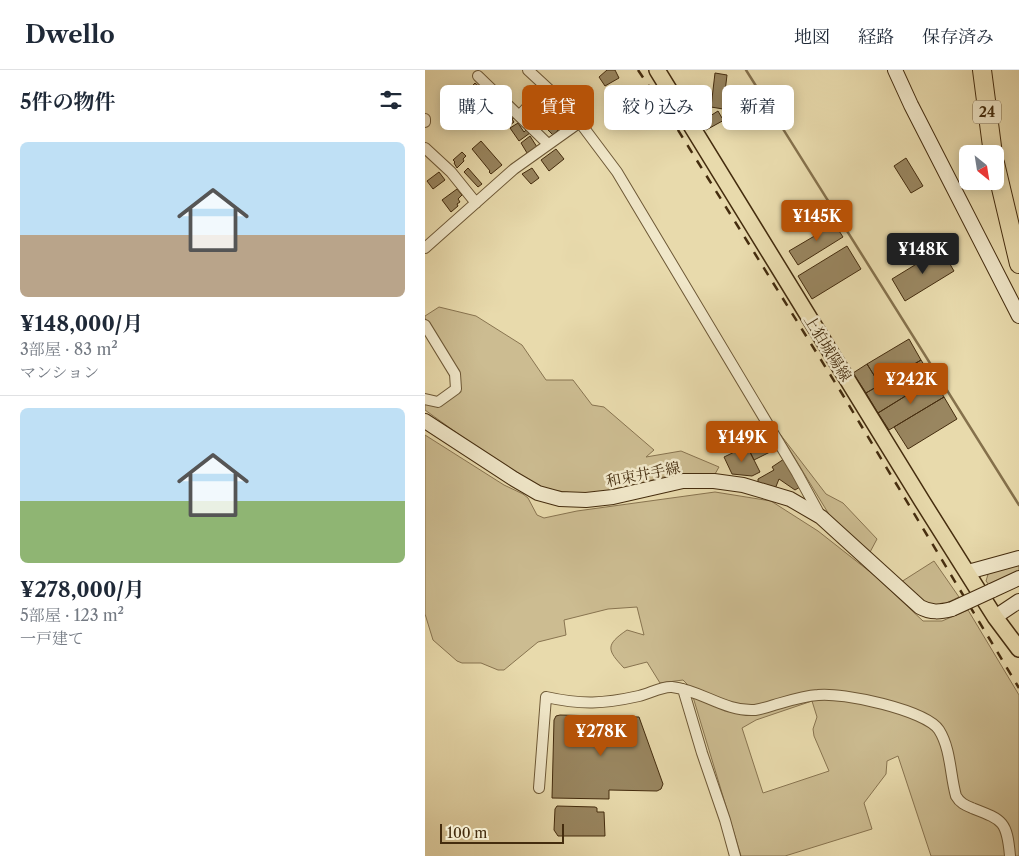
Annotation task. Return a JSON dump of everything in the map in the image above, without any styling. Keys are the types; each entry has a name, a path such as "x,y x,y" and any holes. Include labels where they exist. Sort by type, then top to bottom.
{"highway":[{"name":"24","path":"982,70 992,145"},
{"path":"1001,190 1019,264"}],"main road":[{"name":"上狛城陽線","path":"657,70 917,493 995,617 1019,649"},
{"path":"895,70 1019,316"},
{"name":"和束井手線","path":"425,421 514,479 538,492 561,499 586,500 613,497 683,481 714,481 743,485 790,499 821,517 920,607 927,611 939,612 952,609 1019,578"},
{"path":"968,572 1019,558"},
{"path":"995,617 1019,601"}],"street":[{"path":"528,70 545,85"},
{"path":"478,76 548,144"},
{"path":"425,248 514,168 568,130"},
{"path":"586,130 617,172 797,472 821,517"},
{"path":"425,148 451,172 476,203"},
{"path":"425,325 457,380 456,389 437,402 425,398"},
{"path":"539,788 545,697 569,702 609,702 670,687 683,689 725,706 756,710 818,694 836,694 895,708 930,721 939,731 945,744 960,802 995,817 1003,824 1007,830 1010,856"},
{"path":"683,689 701,753 725,820 735,856"}],"shaded area":[{"path":"439,307 476,316 522,345 546,380 573,380 592,405 604,407 654,450 646,457 681,451 719,467 715,474 663,477 614,490 580,494 544,489 493,459 425,410 425,404 460,383 459,370 447,355 425,318 425,316"},
{"path":"780,434 826,494 843,503 877,539 869,554 830,516"},
{"path":"425,435 504,485 523,494 528,498 537,515 544,518 577,511 715,492 771,501 818,531 874,575 923,621 942,621 968,610 1019,695 1019,856 931,856 898,756 887,761 886,774 864,803 872,829 785,856 741,856 690,687 683,680 660,683 647,662 624,668 614,657 611,648 612,644 620,635 627,630 644,635 637,607 608,609 564,620 566,635 538,642 504,670 498,670 481,663 462,663 457,661 433,640 425,614","holes":["812,701 817,717 813,729 814,736 829,771 763,793 742,728 756,720"]},
{"path":"934,561 959,597 945,604 931,606 921,601 901,582"},
{"path":"1019,562 1019,572 989,585 986,581 989,571"}],"building":[{"path":"607,70 615,70 619,78 604,85 599,77"},
{"path":"715,73 727,75 726,85 722,85 722,109 712,107"},
{"path":"718,111 722,121 712,127 712,115"},
{"path":"518,123 524,132 528,130 530,133 519,141 511,130 512,127"},
{"path":"548,130 558,130 553,135"},
{"path":"530,136 537,147 527,153 521,143"},
{"path":"481,141 502,165 491,174 472,149"},
{"path":"556,149 564,159 549,171 541,160"},
{"path":"462,152 466,156 457,168 453,160"},
{"path":"906,158 923,186 911,193 894,166"},
{"path":"468,168 482,184 478,187 464,172"},
{"path":"532,168 539,178 531,184 522,174"},
{"path":"439,172 445,180 433,189 427,181"},
{"path":"457,189 462,195 458,199 460,202 457,204 458,206 451,212 442,200"},
{"path":"830,217 843,237 798,265 789,251 823,231 819,224"},
{"path":"847,246 861,269 812,299 798,276"},
{"path":"941,249 954,271 905,301 892,279"},
{"path":"909,339 921,360 880,385 867,364"},
{"path":"921,360 933,379 878,413 866,393"},
{"path":"867,364 880,385 866,393 853,373"},
{"path":"933,379 944,397 889,430 878,413"},
{"path":"944,397 957,419 908,449 894,427"},
{"path":"764,438 766,441 770,439 774,447 769,450 770,452 754,460 747,446"},
{"path":"747,446 760,472 752,476 732,474 724,457"},
{"path":"784,459 800,487 795,490 779,479 775,489 758,483 758,479 774,470 772,467"},
{"path":"556,716 639,717 663,784 661,789 657,791 609,790 609,799 552,798 554,720"},
{"path":"557,806 595,807 597,812 604,812 605,836 558,836 554,830 555,809"}],"waterway":[{"path":"746,70 1019,505"}],"railway":[{"path":"638,70 673,122 841,392 1019,688"}]}
